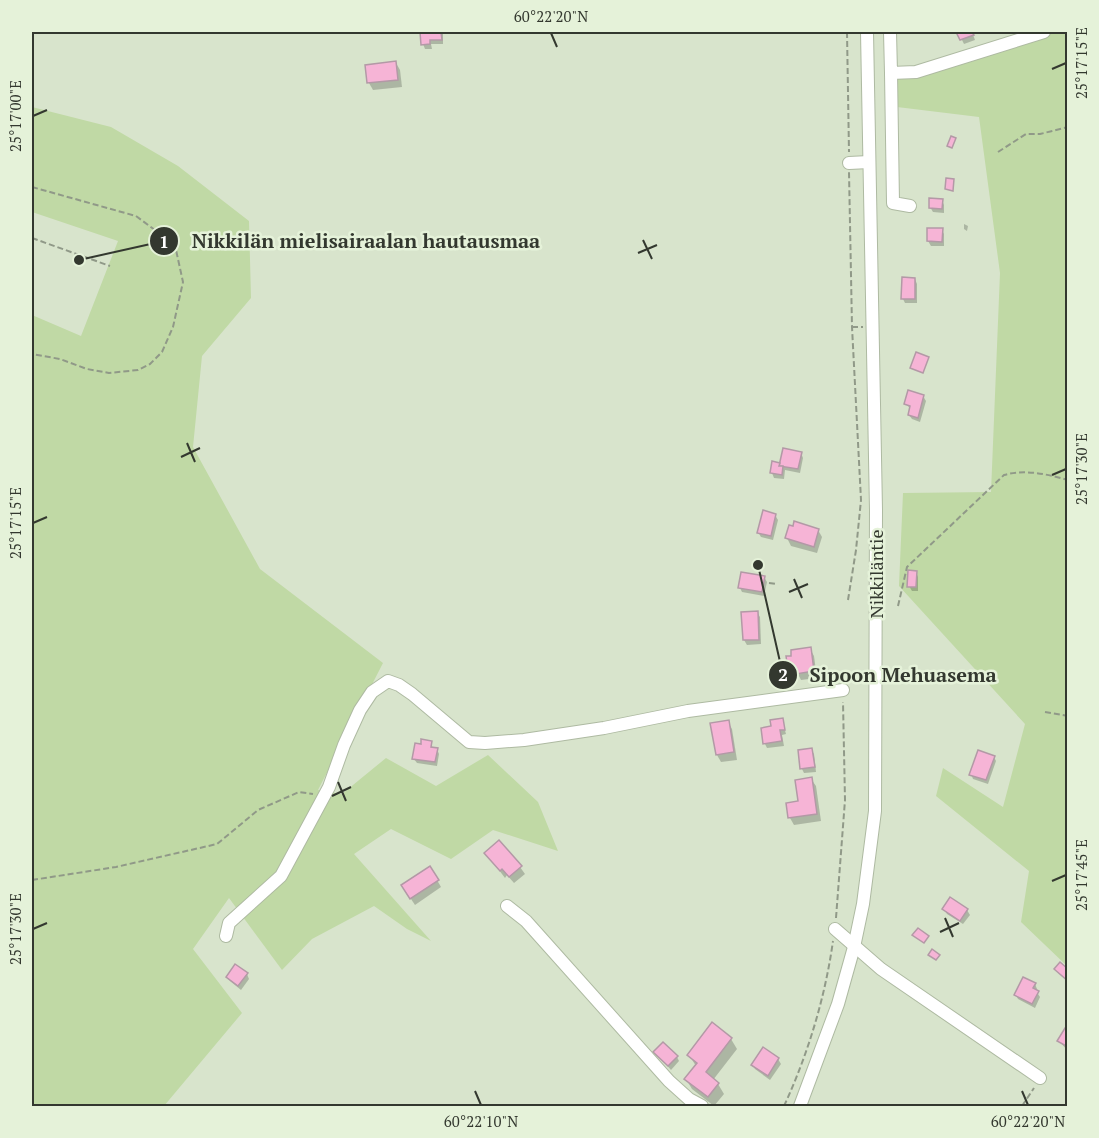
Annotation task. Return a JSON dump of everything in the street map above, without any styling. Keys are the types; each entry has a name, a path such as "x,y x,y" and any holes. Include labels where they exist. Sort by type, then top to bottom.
{"street":[{"name":"Nikkiläntie","path":"800,1107 838,1004 854,947 863,904 875,811 876,510 867,32"},
{"path":"890,32 893,203 910,206"},
{"path":"891,73 916,72 1044,32"},
{"path":"849,163 870,162"},
{"path":"226,936 230,923 280,876 325,795 360,710 372,692 388,681 412,694 469,742 485,743 524,740 604,728 688,711 843,690"},
{"path":"507,906 526,921 669,1081 702,1107"},
{"path":"835,929 881,969 1040,1078"}],"path":[{"name":"Nikkiläntie","path":"847,32 852,327 861,500 848,600"},
{"path":"998,152 1026,134 1040,134 1068,127"},
{"path":"32,187 136,216 163,236 176,250 183,282 173,327 162,352 150,364 138,370 110,373 32,354"},
{"path":"32,238 110,266"},
{"path":"898,606 907,567 1004,475 1018,471 1051,475 1068,480"},
{"path":"770,583 776,584"},
{"path":"784,1107 817,1018 828,973 835,929 845,800 843,690"},
{"path":"1045,712 1068,716"},
{"path":"32,880 116,867 217,844 258,810 299,792 325,795"},
{"path":"1022,1107 1040,1078"}],"green space":[{"path":"1044,32 1067,32 1067,966 1021,922 1029,871 936,796 943,768 1003,807 1025,724 899,586 903,493 991,492 1000,273 979,117 897,107 895,73"},
{"path":"32,107 111,127 178,166 249,221 251,298 202,356 193,447 260,569 383,663 318,790 342,794 386,758 436,786 488,755 538,802 558,851 493,830 451,859 391,829 354,854 431,941 407,929 374,906 312,939 282,970 229,898 193,949 242,1013 164,1106 32,1106 32,315 81,336 118,241 32,212"}],"building":[{"path":"420,32 441,32 442,40 430,40 430,44 421,45"},
{"path":"956,32 972,32 974,35 960,40"},
{"path":"396,61 398,80 367,83 365,65"},
{"path":"951,136 956,138 952,148 947,146"},
{"path":"946,178 954,179 953,191 945,189"},
{"path":"929,198 943,199 942,209 929,208"},
{"path":"927,228 943,228 942,242 927,241"},
{"path":"902,277 915,278 915,299 901,299"},
{"path":"916,352 929,357 923,373 910,368"},
{"path":"908,390 924,395 918,418 908,415 910,406 904,404"},
{"path":"783,448 802,452 798,469 779,466"},
{"path":"772,461 783,466 782,475 770,473"},
{"path":"763,510 776,514 771,536 757,533"},
{"path":"794,521 819,529 814,547 785,538 789,525 793,526"},
{"path":"908,570 917,571 916,587 907,587"},
{"path":"741,572 765,576 762,592 738,588"},
{"path":"758,611 759,640 743,640 741,612"},
{"path":"811,647 814,671 796,674 795,669 788,670 786,656 791,656 791,650"},
{"path":"783,718 785,730 780,730 782,741 763,744 761,728 771,726 770,720"},
{"path":"729,720 734,752 716,755 710,723"},
{"path":"421,739 432,741 431,747 438,748 435,762 412,759 415,743 421,744"},
{"path":"812,748 815,767 800,769 798,750"},
{"path":"978,750 995,756 986,780 969,775"},
{"path":"812,777 817,814 788,818 786,803 798,801 795,780"},
{"path":"499,840 522,866 509,877 502,869 500,871 484,853"},
{"path":"430,866 439,880 410,899 401,885"},
{"path":"950,897 968,909 960,921 942,909"},
{"path":"918,928 929,936 924,943 912,935"},
{"path":"932,949 940,955 936,960 928,955"},
{"path":"1060,962 1068,969 1068,981 1054,969"},
{"path":"235,964 248,973 238,986 226,977"},
{"path":"1023,977 1036,983 1033,988 1039,991 1032,1004 1014,995"},
{"path":"712,1022 732,1038 706,1072 719,1083 708,1097 684,1079 697,1063 687,1055"},
{"path":"1065,1028 1068,1030 1068,1047 1057,1041"},
{"path":"663,1042 678,1056 668,1066 653,1052"},
{"path":"763,1047 779,1058 768,1076 751,1065"}],"place":[{"name":"Nikkilän mielisairaalan hautausmaa","path":"79,260"},
{"name":"Sipoon Mehuasema","path":"758,565"}]}
